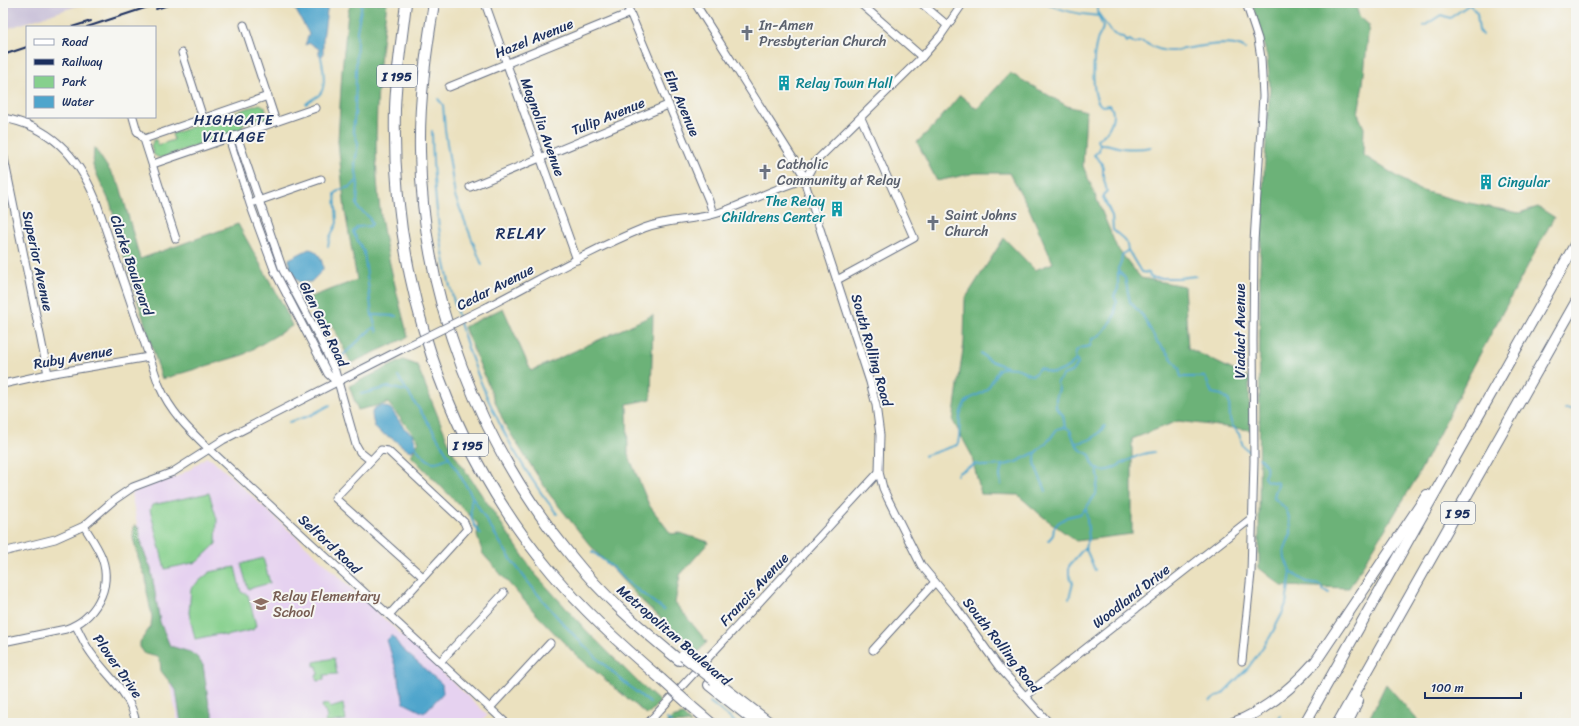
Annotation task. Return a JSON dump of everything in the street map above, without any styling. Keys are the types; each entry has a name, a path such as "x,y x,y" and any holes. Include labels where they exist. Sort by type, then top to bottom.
{"highway":[{"path":"395,150 393,77 400,3"},
{"name":"I 195","path":"406,3 396,92 395,150 400,219 414,300 440,381 465,437 499,500 524,537 551,572 598,622 710,723"},
{"name":"Metropolitan Boulevard","path":"434,3 422,79 420,150 424,215 430,254 439,293 451,338 463,371 501,453 521,487 546,524 572,558 642,630 681,658 712,683 757,723"},
{"name":"I 95","path":"1305,723 1576,243"},
{"name":"I 95","path":"1338,723 1576,302"},
{"path":"1233,723 1254,713 1284,693 1316,661 1464,440"},
{"path":"1347,723 1392,629"},
{"path":"712,683 770,723"}],"street":[{"name":"Magnolia Avenue","path":"485,3 577,260"},
{"name":"Elm Avenue","path":"626,3 709,201 713,214"},
{"path":"695,3 806,179"},
{"path":"860,3 922,57"},
{"path":"921,3 947,25"},
{"path":"806,179 815,162 922,57 963,3"},
{"name":"Viaduct Avenue","path":"1242,662 1249,601 1253,517 1254,250 1263,83 1262,58 1258,38 1246,3"},
{"name":"Hazel Avenue","path":"449,87 630,13"},
{"path":"244,26 276,122"},
{"path":"182,53 204,118"},
{"path":"144,139 268,96"},
{"name":"Tulip Avenue","path":"470,187 668,105"},
{"path":"153,164 316,108"},
{"name":"Clarke Boulevard","path":"3,118 22,122 48,135 62,145 74,158 95,198 162,391 170,408 208,448"},
{"path":"133,118 137,131 144,139 153,164 176,238"},
{"path":"837,280 914,238 861,118"},
{"name":"Glen Gate Road","path":"237,136 258,201 283,270 319,336 335,371 338,383"},
{"name":"Glen Gate Road","path":"229,138 250,204 275,272 328,374 338,383"},
{"name":"Superior Avenue","path":"3,153 48,374"},
{"path":"250,204 321,179"},
{"name":"Cedar Avenue","path":"3,552 55,538 84,526 123,493 148,480 173,472 188,464 208,448 577,260 645,228 678,219 713,214 788,184 806,179"},
{"name":"South Rolling Road","path":"806,179 808,192 861,352 876,405 880,435 879,472 883,488 921,565 955,606 995,662 1049,723"},
{"name":"Ruby Avenue","path":"3,384 48,374 149,356"},
{"path":"338,383 356,445 360,452 370,460"},
{"name":"Selford Road","path":"208,448 506,723"},
{"path":"389,615 465,532 466,526 464,522 388,451 381,450 335,498 423,577"},
{"name":"Francis Avenue","path":"648,723 879,472"},
{"name":"Woodland Drive","path":"1025,696 1253,517"},
{"path":"3,642 76,626 94,610 103,593 105,582 102,560 84,526"},
{"path":"873,650 935,582"},
{"path":"440,662 504,593"},
{"name":"Plover Drive","path":"76,626 91,653 124,693 131,706 136,723"},
{"path":"490,708 550,643"}],"shaded area":[{"path":"6,3 86,3 3,30 3,7"},
{"name":"Relay Elementary School","path":"206,457 212,459 488,715 480,723 178,723 131,494 137,490 176,477 192,468"}],"green space":[{"path":"351,3 387,3 378,91 376,135 377,179 381,219 393,278 408,337 351,363 332,325 321,323 308,298 357,280 345,211 338,141 342,70 348,12"},
{"path":"1252,3 1355,3 1359,16 1369,25 1363,84 1358,114 1364,128 1363,155 1419,190 1464,202 1519,213 1538,207 1554,217 1472,369 1416,479 1349,588 1282,586 1259,568 1260,264 1263,189 1270,86 1267,56"},
{"path":"1010,73 1067,106 1086,111 1083,166 1117,248 1141,278 1184,286 1188,348 1249,378 1250,430 1178,421 1132,439 1132,534 1076,541 1042,516 1018,495 981,494 971,454 953,421 964,342 965,299 1004,238 1035,270 1053,263 1028,206 1009,173 975,173 937,181 917,142 934,126 960,95 977,109"},
{"path":"260,104 265,107 268,116 265,121 261,123 259,118 242,124 243,129 160,158 154,155 151,146 154,140 156,140 158,145 174,140 172,134"},
{"path":"94,147 120,186 140,259 238,224 284,307 292,326 243,355 162,379 122,250 111,205 93,166"},
{"path":"503,308 531,371 653,315 651,399 627,404 628,454 649,505 671,534 679,533 709,542 680,575 675,603 707,642 698,652 643,602 589,544 550,495 505,425 464,327"},
{"path":"403,360 417,365 452,451 536,575 585,629 660,702 647,715 575,654 537,615 483,554 477,536 478,524 411,456 419,441 388,403 358,410 349,386"},
{"path":"209,493 217,519 216,544 197,562 165,569 150,510 152,505"},
{"path":"135,525 139,528 142,547 151,569 160,622 170,646 190,652 197,657 203,665 209,705 216,723 181,723 176,690 161,671 160,660 158,657 145,654 140,647 140,642 151,626 152,617 146,578 140,564 133,538 133,529"},
{"path":"263,558 270,583 248,589 241,564"},
{"path":"235,567 241,592 248,595 256,625 253,630 226,636 219,634 195,639 189,613 191,588 210,572"},
{"path":"334,658 337,674 324,675 324,680 317,681 317,666 314,666 314,662"},
{"path":"1386,684 1420,723 1367,723"},
{"path":"329,704 330,708 343,704 346,720 326,723 325,720 327,719 325,710 323,710 322,705"},
{"path":"683,715 691,723 666,723 672,718"}],"water":[{"path":"292,3 328,3 323,39 323,55 321,57 319,54 319,49 310,43 305,45 309,34"},
{"path":"309,249 315,251 320,256 323,270 311,282 299,282 292,271 289,259"},
{"path":"380,406 391,409 404,428 412,434 416,443 412,451 381,433 375,427 372,412 375,408"},
{"path":"392,635 401,648 442,684 443,693 424,713 404,703 397,672 387,640"}],"waterway":[{"path":"362,3 357,31 355,113 353,130 358,143 355,164 358,185 357,205 359,209 369,217 372,224 370,226 357,227 353,232 364,252 372,315 377,332"},
{"path":"1047,3 1066,11 1099,16"},
{"path":"1099,3 1097,12 1103,27 1096,48 1094,86 1098,102 1102,106 1110,105 1113,114 1111,125 1105,134 1097,139 1100,144"},
{"path":"1424,26 1441,15 1450,18 1470,4"},
{"path":"1470,5 1477,13 1479,31 1482,35"},
{"path":"1097,12 1108,28 1114,34 1123,37 1126,42 1130,40 1134,43 1142,42 1164,51 1221,44 1230,44 1245,49"},
{"path":"306,104 319,95 323,87 324,77 321,57"},
{"path":"438,99 443,105 445,130 455,196 482,265"},
{"path":"432,131 436,202 442,249 452,296 459,319"},
{"path":"1100,144 1099,151 1094,155 1101,162 1103,168 1103,176 1107,191 1103,197 1112,216 1113,230 1126,241 1128,250 1141,272 1149,273 1150,277 1153,278 1196,276"},
{"path":"1100,144 1129,149 1151,147"},
{"path":"328,246 330,237 337,223 335,194 339,190 350,187 357,181"},
{"path":"1065,427 1063,415 1056,408 1056,398 1059,389 1057,383 1063,375 1071,372 1078,364 1075,357 1076,351 1080,348 1090,346 1092,339 1103,332 1115,315 1115,306 1117,302 1114,296 1118,289 1118,268 1121,263 1122,255 1128,250"},
{"path":"1119,272 1125,278 1130,302 1143,316 1157,342 1179,368 1181,377 1205,377 1212,393 1222,395 1229,401 1230,419 1232,425 1239,434 1243,446 1251,453"},
{"path":"372,315 397,316"},
{"path":"460,323 477,374 512,447 526,471 557,514"},
{"path":"340,358 370,330 373,328 376,329"},
{"path":"981,353 988,360 1006,367"},
{"path":"924,456 957,445 959,439 960,416 963,406 966,402 986,390 999,369 1016,368 1033,375 1039,368 1052,373 1067,368 1076,360"},
{"path":"398,376 444,448 492,530 528,582 559,619 594,655 650,703"},
{"path":"361,394 389,387 406,391"},
{"path":"289,422 309,416 330,405"},
{"path":"1565,409 1576,409"},
{"path":"1075,443 1092,438 1105,426"},
{"path":"957,475 958,473 976,464 984,466 1005,465 1016,462 1036,452 1050,439 1057,429 1065,427 1070,430 1075,443 1081,450 1090,455 1094,467 1097,469 1099,481 1096,494 1086,508 1080,514 1067,517 1058,523 1054,528 1053,535 1048,541"},
{"path":"415,447 426,459 433,462 438,462 449,457"},
{"path":"1036,452 1036,467 1046,491"},
{"path":"1097,469 1109,470 1137,456 1154,452"},
{"path":"1210,701 1222,694 1248,668 1270,637 1286,604 1291,572 1285,559 1284,551 1291,534 1291,527 1285,508 1274,498 1278,483 1265,479 1266,466 1259,458"},
{"path":"1001,485 1000,475 1002,465"},
{"path":"472,497 471,517 477,530 481,534"},
{"path":"1069,599 1073,583 1069,575 1069,566 1085,547 1089,539 1086,509"},
{"path":"1085,547 1095,570"},
{"path":"592,553 593,552 611,566 627,582 664,610"},
{"path":"1291,572 1307,583 1320,585 1323,590 1329,593"},
{"path":"710,702 736,723"},
{"path":"1273,723 1281,716"},
{"path":"667,719 672,723"}],"railway":[{"path":"90,26 160,3"},
{"path":"156,9 174,3"},
{"path":"75,26 91,21"},
{"path":"3,55 26,47"}],"place":[{"name":"In-Amen Presbyterian Church","path":"747,33"},
{"name":"Relay Town Hall","path":"784,83"},
{"name":"Catholic Community at Relay","path":"765,172"},
{"name":"Cingular","path":"1486,182"},
{"name":"The Relay Childrens Center","path":"837,209"},
{"name":"Saint Johns Church","path":"933,223"},
{"name":"Relay Elementary School","path":"261,604"}],"district":[{"name":"HIGHGATE VILLAGE","path":"234,128"},
{"name":"RELAY","path":"521,233"}]}
